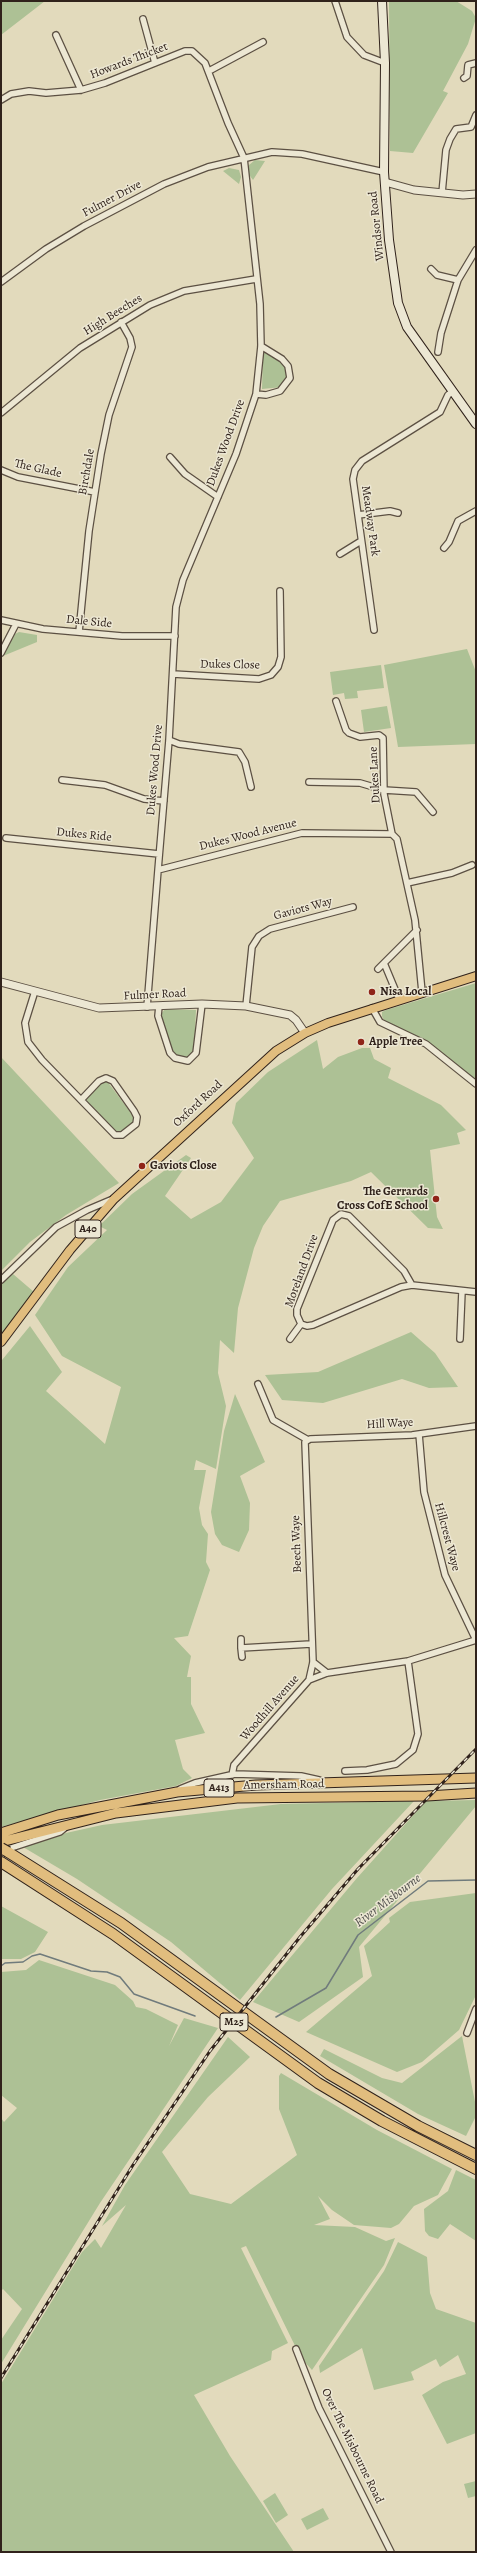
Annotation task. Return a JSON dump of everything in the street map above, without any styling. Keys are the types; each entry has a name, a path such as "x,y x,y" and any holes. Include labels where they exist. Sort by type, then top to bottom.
{"highway":[{"name":"A413","path":"1,1833 58,1815 177,1792 256,1785 476,1778"},
{"name":"Amersham Road","path":"1,1842 116,1813 237,1798 427,1796 476,1793"},
{"name":"M25","path":"3,1850 121,1923 335,2077 418,2126 476,2155"},
{"name":"M25","path":"1,1862 120,1938 318,2083 388,2125 476,2169"}],"main road":[{"name":"Windsor Road","path":"382,1 385,63 384,172 389,240 398,303 407,327 476,424"},
{"name":"Oxford Road","path":"1,1342 25,1313 70,1250 114,1199 236,1085 276,1051 305,1033 372,1008 476,976"}],"street":[{"path":"335,1 347,37 364,55 385,63"},
{"path":"143,19 155,63"},
{"path":"56,35 81,90"},
{"path":"209,71 263,42"},
{"name":"Howards Thicket","path":"1,100 11,94 29,91 46,93 81,90 105,83 185,51 192,51 199,55 209,71 228,123 244,158"},
{"path":"464,78 467,76 468,65 476,63"},
{"path":"442,193 446,150 450,139 456,128 471,126 476,115"},
{"path":"244,158 272,152 302,154 384,172"},
{"name":"Dukes Wood Drive","path":"158,870 169,740 176,606 183,580 246,427 256,394 260,346 260,304 256,279 244,158"},
{"name":"Fulmer Drive","path":"1,281 46,249 84,226 164,184 208,167 244,158"},
{"path":"385,182 414,190 476,194"},
{"path":"438,352 441,333 458,280 476,250"},
{"path":"431,269 437,275 458,280"},
{"name":"High Beeches","path":"1,413 80,348 150,304 184,291 256,279"},
{"name":"Birchdale","path":"78,632 95,492 109,414 132,347 130,338 121,322"},
{"path":"256,394 266,395 280,391 290,378 288,366 282,359 260,346"},
{"name":"Meadway Park","path":"374,630 353,479 355,470 362,461 440,412 448,395 453,391"},
{"path":"170,457 185,474 218,497"},
{"name":"The Glade","path":"1,470 18,477 95,492"},
{"path":"358,515 390,511 398,513"},
{"path":"444,548 449,542 458,521 476,511"},
{"path":"340,554 361,541"},
{"name":"Dukes Close","path":"173,674 259,679 270,675 278,666 281,657 280,591"},
{"name":"Dale Side","path":"1,620 16,624 78,632 122,636 175,636"},
{"path":"1,653 16,624"},
{"name":"Dukes Lane","path":"336,701 346,730 349,733 360,738 379,736 384,738 384,790 392,834"},
{"path":"169,740 179,744 239,752 245,762 251,787"},
{"path":"62,780 105,785 144,799 164,801"},
{"path":"309,782 360,783 384,790 416,792 433,812"},
{"name":"Dukes Wood Avenue","path":"158,870 302,833 392,834"},
{"path":"392,834 397,839 417,930 422,992"},
{"name":"Dukes Ride","path":"6,838 159,854"},
{"path":"407,884 452,873 472,865"},
{"path":"147,1007 158,870"},
{"name":"Gaviots Way","path":"246,1006 252,947 260,936 270,929 353,907"},
{"path":"378,969 417,930"},
{"path":"384,963 394,982 399,1000"},
{"name":"Fulmer Road","path":"1,982 99,1008 202,1004 246,1006 290,1015 296,1020 305,1033"},
{"path":"35,991 25,1023 28,1042 42,1060 115,1135 122,1135 136,1124 137,1117 134,1111 113,1081 106,1078 99,1081 81,1100"},
{"path":"159,1006 158,1016 170,1052 175,1058 188,1061 196,1053 202,1004"},
{"path":"372,1008 380,1022 426,1044 476,1084"},
{"path":"1,1280 56,1227 87,1210 114,1199"},
{"name":"Moreland Drive","path":"412,1285 404,1271 349,1216 340,1214 333,1220 297,1309 297,1315 301,1324 307,1326 313,1325 402,1287 412,1285 476,1292"},
{"path":"460,1339 462,1291"},
{"path":"290,1338 301,1324"},
{"path":"258,1384 274,1420 306,1441"},
{"name":"Hill Waye","path":"306,1441 419,1434 476,1426"},
{"name":"Hillcrest Waye","path":"419,1434 424,1492 445,1575 476,1640"},
{"name":"Beech Waye","path":"306,1441 313,1662 309,1680"},
{"path":"241,1639 242,1657"},
{"name":"Woodhill Avenue","path":"232,1775 234,1765 309,1680 326,1673 408,1661 476,1640"},
{"path":"241,1648 312,1644"},
{"path":"345,1771 367,1770 396,1764 413,1750 418,1734 408,1661"},
{"path":"313,1662 326,1673"},
{"path":"177,1792 195,1783 232,1775 301,1776 332,1783"},
{"path":"3,1850 60,1832 69,1824"},
{"path":"467,2033 476,2010"},
{"name":"Over The Misbourne Road","path":"296,2349 319,2408 391,2552"}],"green space":[{"path":"1,1 45,1 1,35"},
{"path":"389,1 456,1 472,11 476,18 468,44 443,91 448,93 413,153 390,151"},
{"path":"255,160 265,161 253,180 247,172 249,165"},
{"path":"229,168 239,170 241,177 239,184 223,171"},
{"path":"269,351 284,363 287,379 283,387 262,389 263,353"},
{"path":"19,632 37,635 37,642 3,656 15,634"},
{"path":"467,649 476,672 476,744 398,747 384,665"},
{"path":"381,665 384,688 357,691 358,698 345,699 344,693 333,695 330,672"},
{"path":"387,706 391,728 364,732 361,710"},
{"path":"476,983 476,1080 426,1042 384,1021 382,1016 382,1012 386,1010"},
{"path":"165,1009 196,1010 194,1053 186,1060 176,1057 170,1047 161,1014"},
{"path":"317,1040 323,1069 338,1057 362,1048 370,1048 374,1059 391,1068 388,1078 441,1105 466,1130 457,1133 460,1144 430,1150 437,1217 443,1229 428,1228 371,1172 351,1181 280,1201 263,1226 254,1248 238,1308 234,1353 220,1340 218,1373 226,1406 216,1469 196,1460 194,1470 206,1470 199,1508 202,1525 208,1534 206,1562 210,1570 188,1636 174,1638 191,1656 187,1677 191,1677 191,1704 205,1733 175,1740 183,1769 192,1778 176,1786 100,1800 1,1827 2,1360 30,1326 62,1372 46,1391 105,1444 121,1387 62,1356 35,1315 68,1267 107,1230 99,1226 132,1194 186,1155 191,1158 165,1196 191,1219 221,1202 254,1158 232,1123 236,1103 268,1072"},
{"path":"1,1057 119,1183 66,1215 30,1242 1,1271"},
{"path":"107,1081 134,1117 134,1124 122,1134 116,1134 86,1100 102,1082"},
{"path":"13,1274 34,1292 1,1336 1,1284"},
{"path":"411,1332 435,1353 458,1387 429,1388 402,1379 323,1403 282,1400 265,1375 318,1372"},
{"path":"235,1394 265,1462 240,1476 250,1503 249,1530 239,1552 222,1545 215,1534 211,1512 224,1431"},
{"path":"476,1800 476,1806 359,1947 363,1977 299,2022 253,2002 357,1878 426,1801"},
{"path":"414,1801 332,1889 240,2000 171,1942 77,1879 23,1847 66,1833 102,1825 281,1804"},
{"path":"476,1893 476,1995 459,2030 422,2062 397,2072 306,2032 372,1976 364,1946 390,1922 389,1918 410,1902"},
{"path":"1,1906 48,1932 35,1952 21,1959 1,1959"},
{"path":"39,1960 115,1985 133,2001 136,2007 146,2009 178,2025 169,2046 184,2018 218,2028 100,2203 1,2364 1,2340 22,2309 3,2289 1,2291 1,2118 4,2122 17,2108 1,2095 1,1972 26,1970"},
{"path":"462,2036 476,2107 476,2116 466,2136 418,2114 320,2056 324,2049 382,2078 402,2083"},
{"path":"228,2037 250,2057 208,2097 162,2152 190,2194 231,2204 297,2155 279,2109 279,2076 281,2073 377,2130 452,2169 438,2195 414,2206 399,2224 391,2228 354,2225 332,2210 318,2196 330,2219 314,2225 355,2227 386,2241 395,2238 384,2265 312,2370 301,2358 246,2246 241,2248 288,2343 272,2351 271,2360 194,2395 230,2456 294,2552 1,2552 1,2384 82,2252 95,2239 101,2248 126,2205 102,2226 125,2185"},
{"path":"456,2170 476,2180 476,2241 450,2224 438,2239 429,2236 425,2231 424,2209 448,2191"},
{"path":"398,2242 427,2257 430,2293 436,2309 476,2323 476,2433 447,2444 422,2395 443,2382 466,2374 458,2355 440,2367 436,2359 411,2372 414,2380 374,2390 362,2348 320,2373 319,2366 384,2271"},
{"path":"476,2481 476,2496 468,2498 464,2484"},
{"path":"275,2493 288,2515 276,2523 263,2501"},
{"path":"323,2508 329,2519 307,2530 301,2519"}],"waterway":[{"name":"River Misbourne","path":"276,2017 326,1988 358,1935 428,1881 476,1880"},
{"name":"River Misbourne","path":"1,1966 5,1963 23,1962 32,1956 40,1954 91,1971 107,1972 120,1977 134,1994 195,2016"}],"railway":[{"path":"1,2378 133,2165 210,2051 300,1937 358,1869 476,1749"}],"place":[{"name":"Nisa Local","path":"372,992"},
{"name":"Apple Tree","path":"361,1042"},
{"name":"Gaviots Close","path":"142,1166"},
{"name":"The Gerrards Cross CofE School","path":"436,1199"}]}
